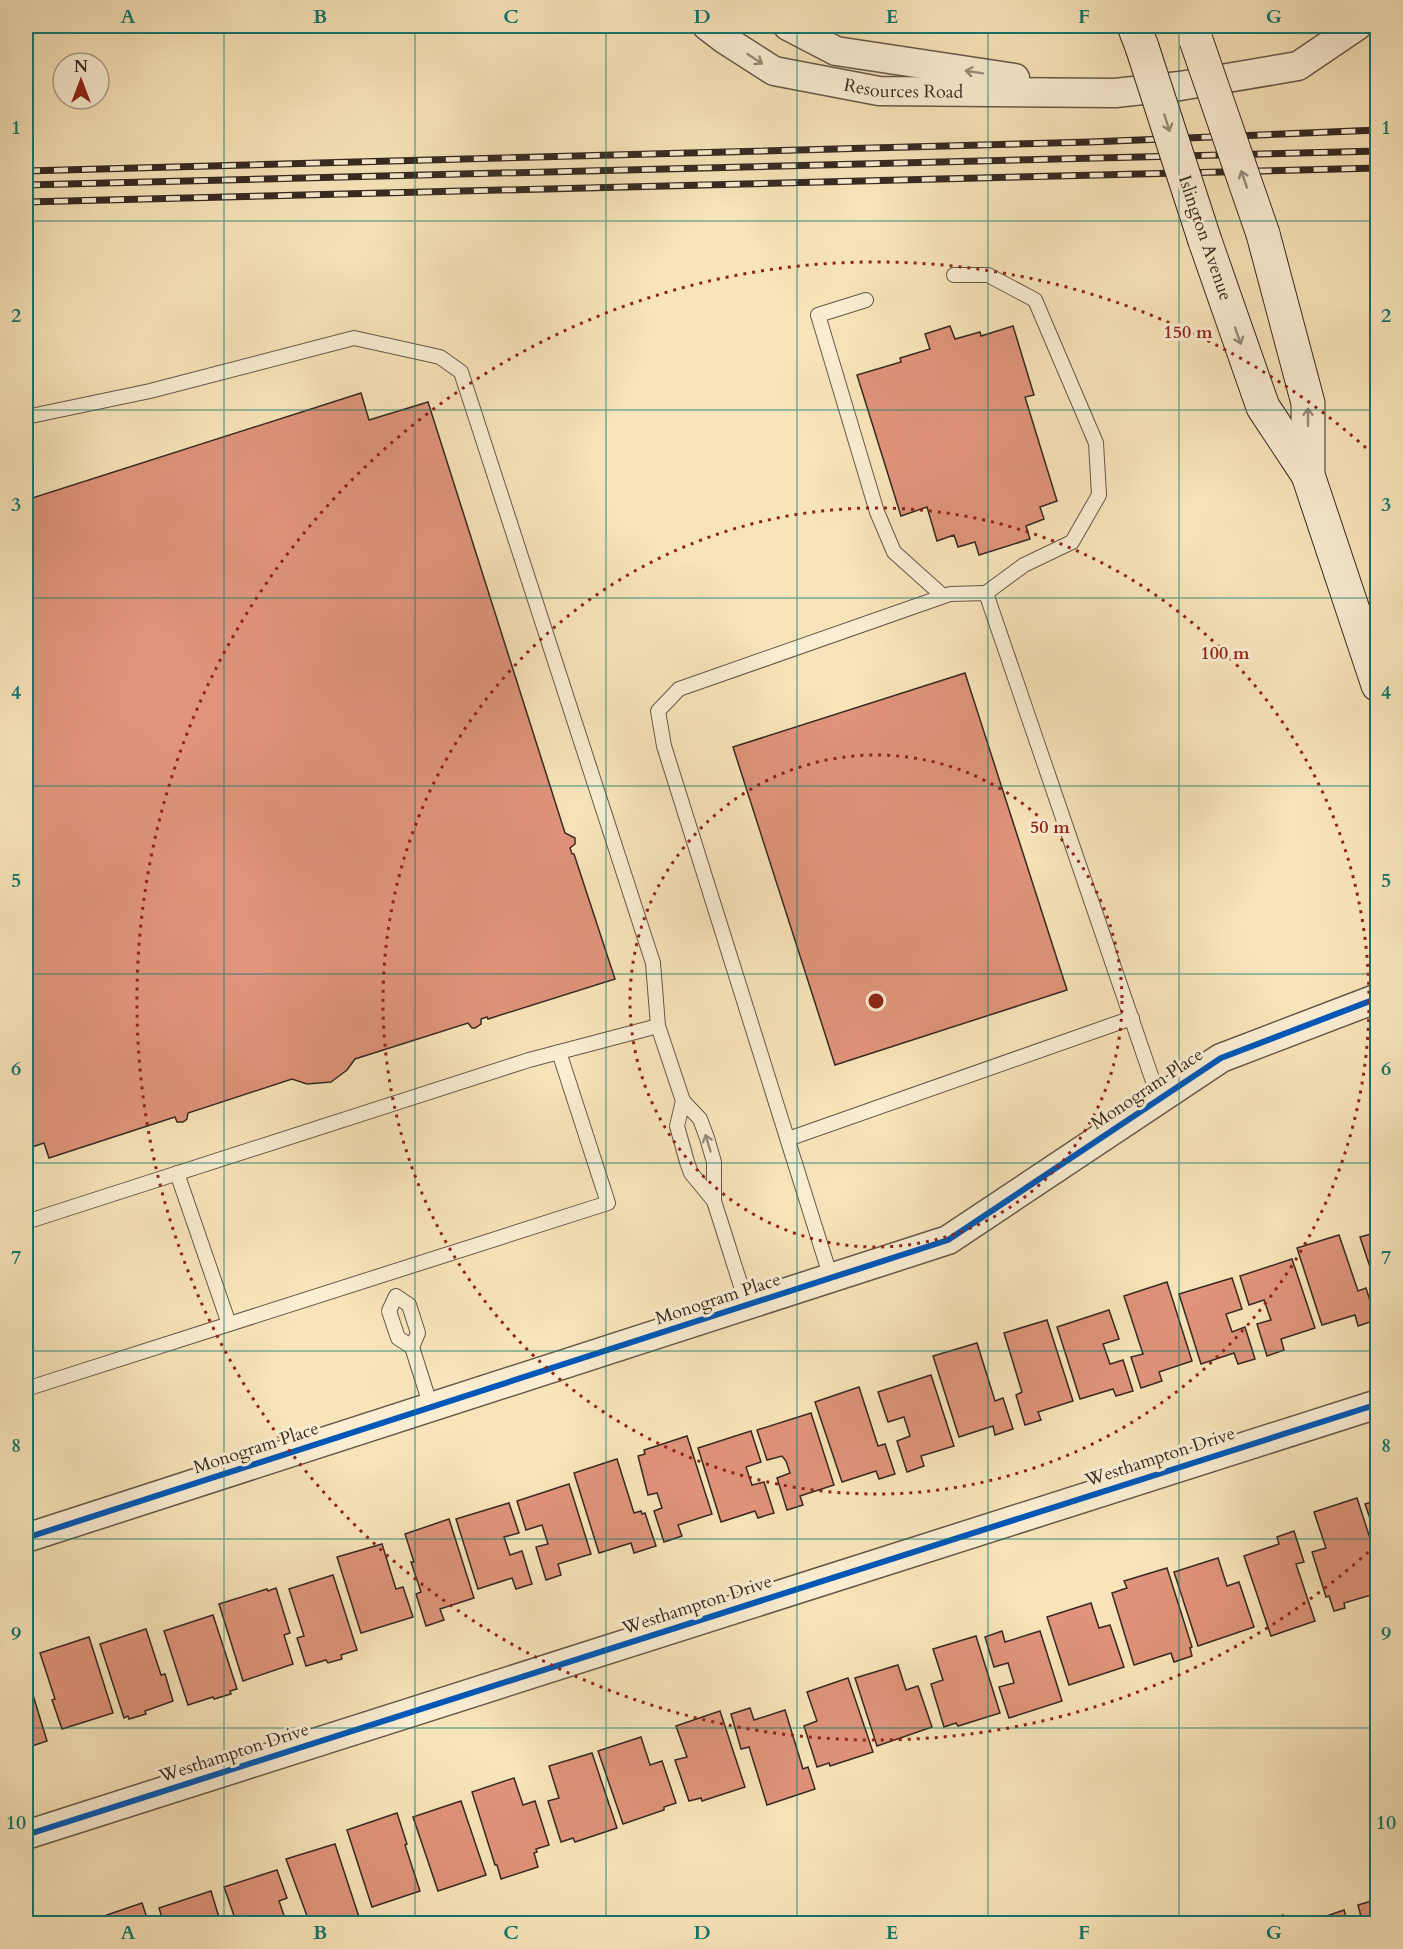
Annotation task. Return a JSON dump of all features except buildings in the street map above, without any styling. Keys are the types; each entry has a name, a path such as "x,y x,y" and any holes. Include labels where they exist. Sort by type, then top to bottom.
{"main road":[{"name":"Islington Avenue","path":"1193,30 1263,234 1308,403 1308,475"},
{"name":"Islington Avenue","path":"1138,36 1205,241 1263,407 1308,475 1377,685"}],"street":[{"name":"Resources Road","path":"707,26 774,71 879,91 1115,93 1180,86 1298,66 1357,26"},
{"name":"Resources Road","path":"788,26 836,51 1115,93"},
{"name":"Monogram Place","path":"26,1538 948,1240 1221,1058 1377,998"},
{"name":"Westhampton Drive","path":"26,1835 1377,1404"}],"lane":[{"path":"831,1278 664,746 658,711 680,689 943,596 986,593 1024,566 1072,543 1099,495 1096,443 1035,300 988,275 954,275"},
{"path":"866,300 818,315 876,512 894,552 943,596"},
{"path":"26,417 150,391 354,338 440,357 461,372 653,963 658,1026 683,1101 700,1119 707,1138 714,1162 714,1201 747,1305"},
{"path":"986,593 1159,1099"},
{"path":"788,1139 1132,1018"},
{"path":"26,1222 528,1060 658,1026"},
{"path":"26,1389 608,1203 559,1052"},
{"path":"683,1101 677,1126 687,1162 691,1173 714,1201"},
{"path":"177,1173 229,1324"},
{"path":"389,1273 396,1296 409,1305 418,1333 412,1347"},
{"path":"396,1296 389,1311 398,1338 412,1347 431,1407"}],"railway":[{"path":"26,171 1090,142 1378,130"},
{"path":"26,185 1378,151"},
{"path":"26,202 1378,168"}],"cycle path":[{"path":"26,1538 948,1240 1221,1058 1378,998"},
{"path":"26,1835 1378,1404"}]}
